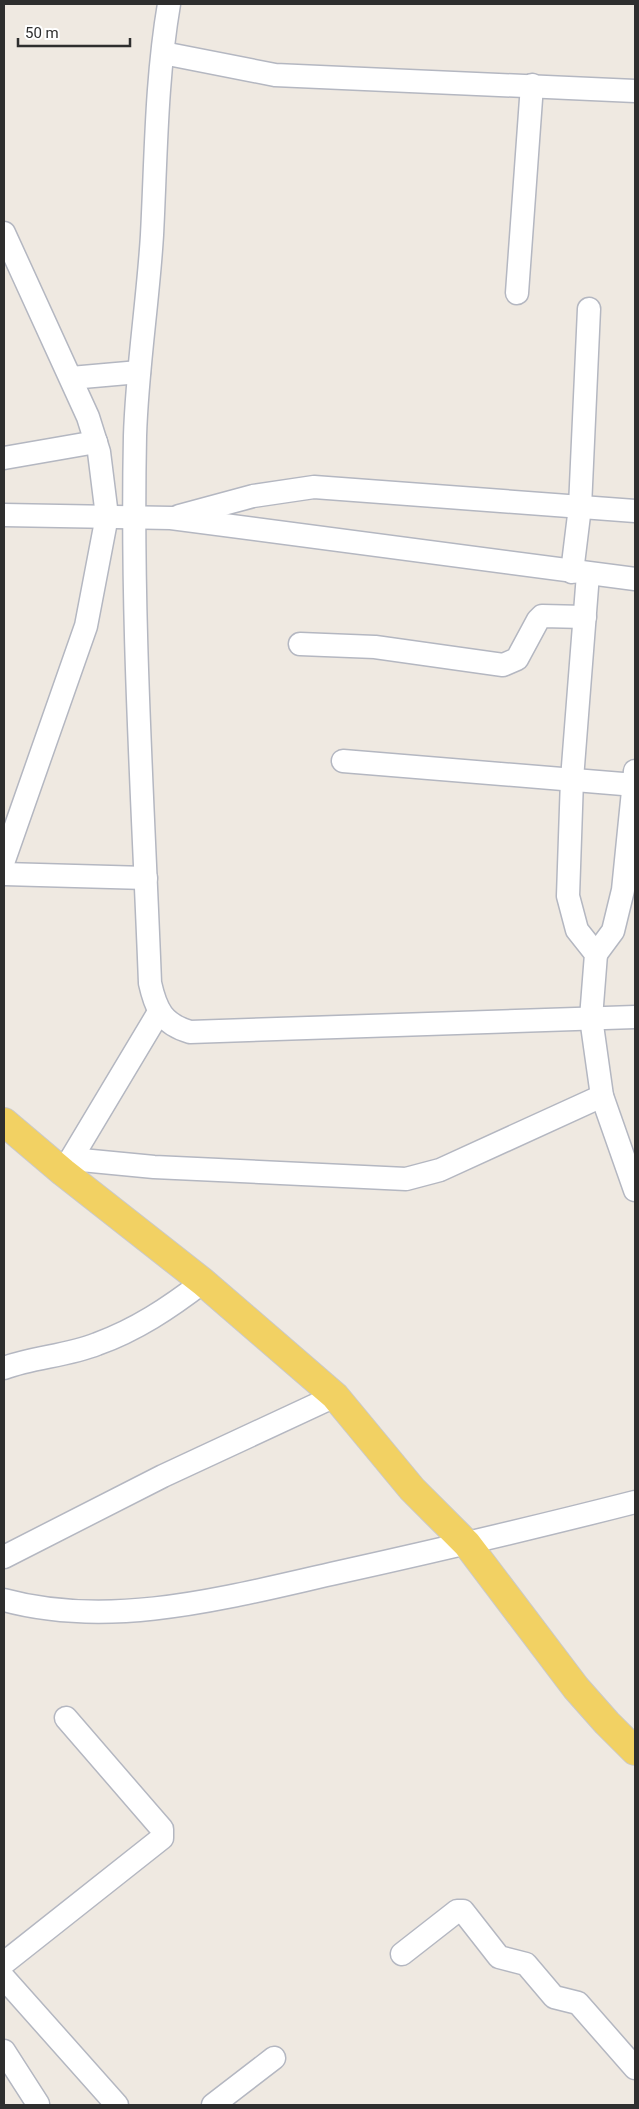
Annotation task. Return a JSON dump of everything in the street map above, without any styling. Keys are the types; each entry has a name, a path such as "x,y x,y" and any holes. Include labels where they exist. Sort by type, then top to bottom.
{"main road":[{"path":"4,1122 67,1166 335,1396 412,1489 467,1544 576,1688 606,1723 635,1752"}],"street":[{"path":"169,4 155,137 152,236 136,406 134,518 135,661 150,983 159,1012 173,1027 190,1032 635,1017"},
{"path":"163,53 275,75 635,91"},
{"path":"517,293 532,85"},
{"path":"4,233 71,378 96,442 107,516 86,626 4,860"},
{"path":"589,309 580,507 580,573 585,617 572,779 568,896 577,930 596,954"},
{"path":"71,378 139,372"},
{"path":"4,458 96,442"},
{"path":"171,518 253,496 314,487 635,511"},
{"path":"4,516 171,518 635,580"},
{"path":"300,644 375,646 503,665 517,659 542,616 585,617"},
{"path":"343,761 572,779 635,780 623,890 613,931 596,954 591,1018 602,1096 635,1190"},
{"path":"4,874 146,878"},
{"path":"67,1166 159,1012"},
{"path":"67,1166 154,1167 406,1179 440,1170 602,1096"},
{"path":"4,1368 33,1358 95,1345 160,1314 203,1282"},
{"path":"4,1557 163,1476 335,1396"},
{"path":"4,1600 33,1608 77,1612 126,1611 226,1598 467,1544 635,1502"},
{"path":"4,1963 162,1838 162,1829 66,1718"},
{"path":"402,1954 457,1911 462,1910 499,1957 526,1964 554,1997 578,2002 635,2068"},
{"path":"4,1978 117,2105"},
{"path":"4,2051 38,2104"},
{"path":"213,2105 274,2058"}]}
